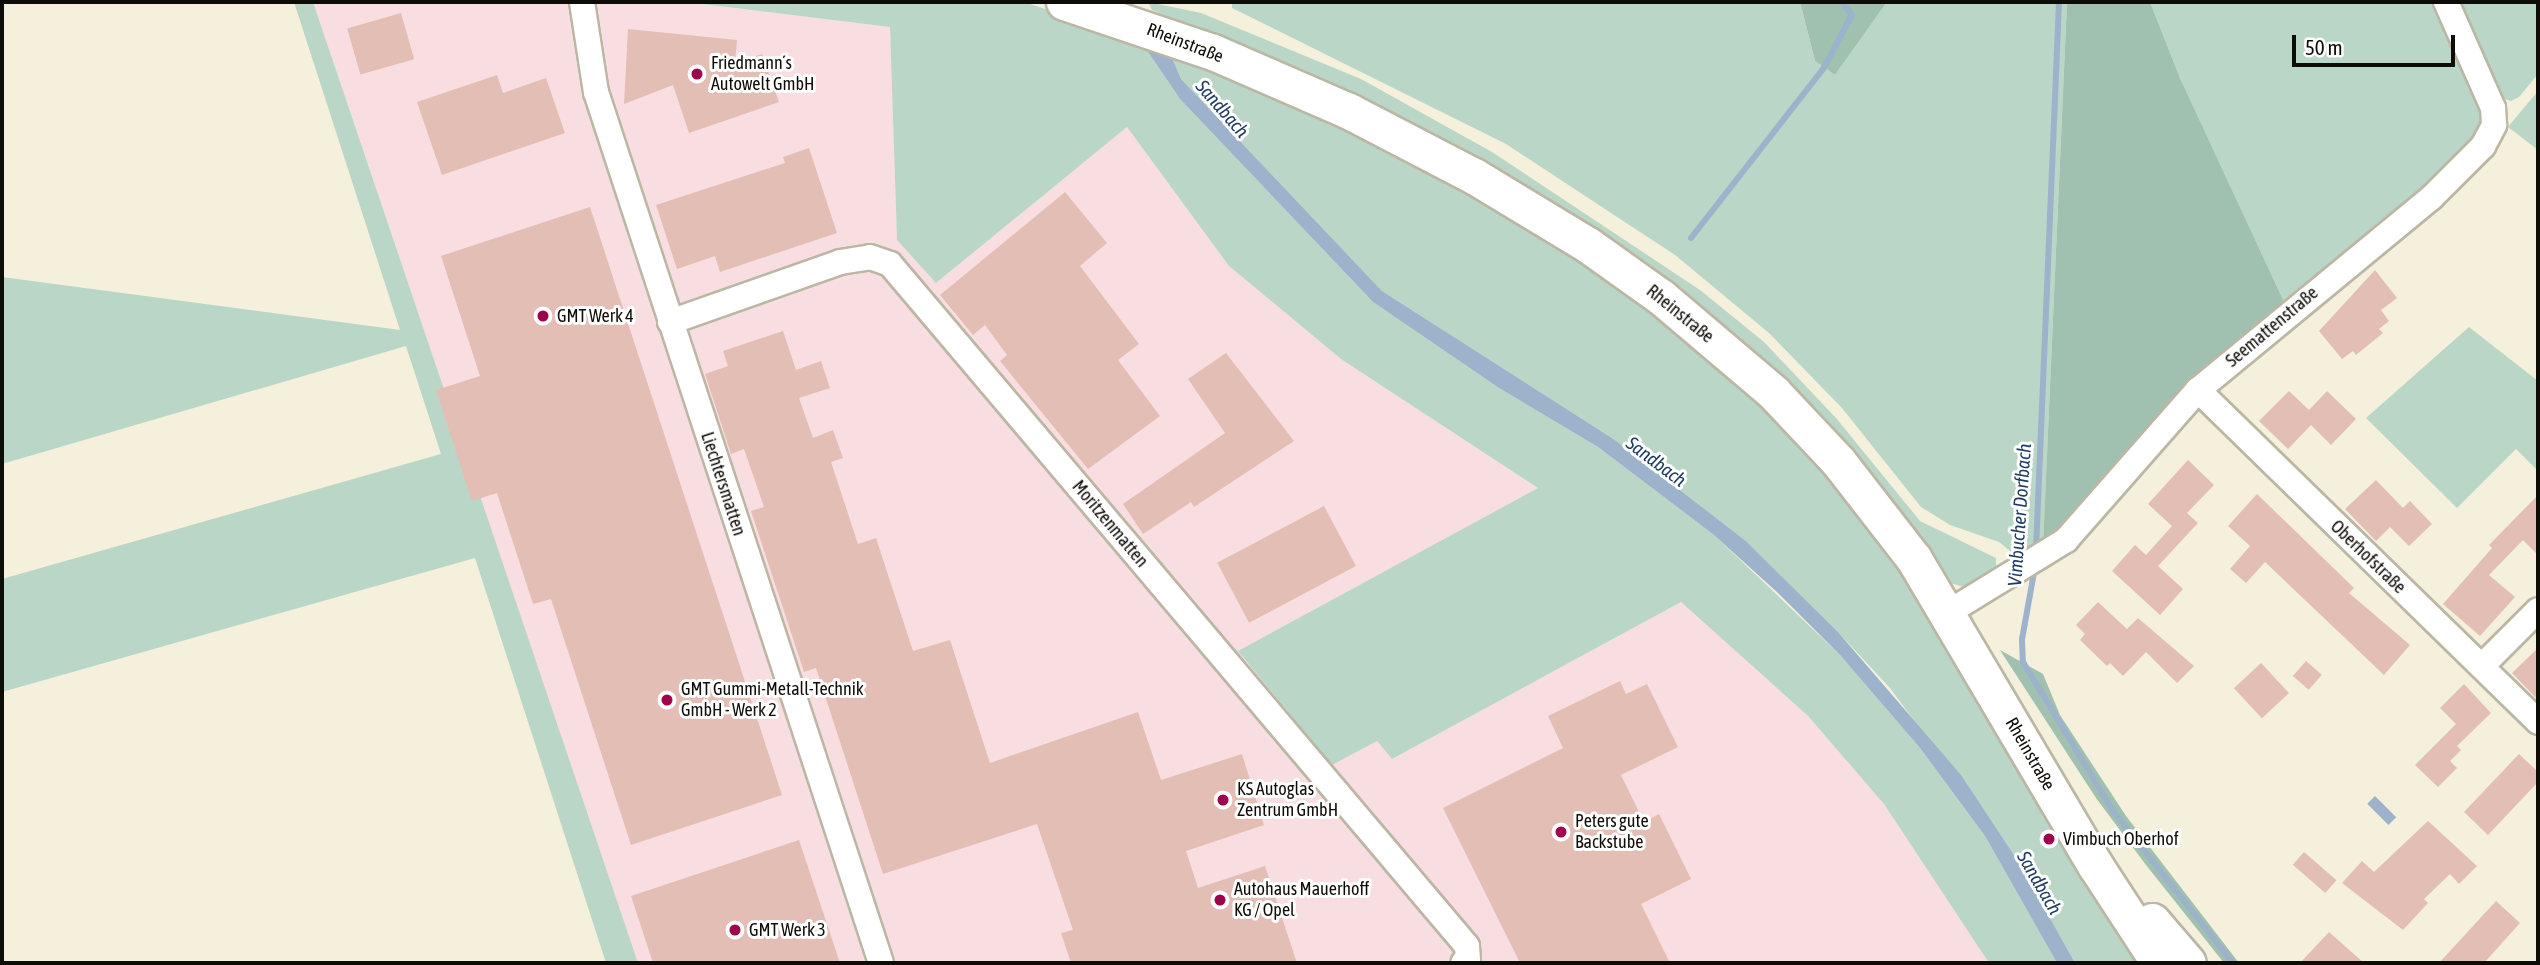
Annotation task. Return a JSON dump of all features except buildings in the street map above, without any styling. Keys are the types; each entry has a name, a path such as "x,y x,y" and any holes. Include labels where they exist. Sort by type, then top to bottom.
{"street":[{"name":"Liechtersmatten","path":"582,2 596,92 881,963"},
{"name":"Rheinstraße","path":"1064,2 1163,33 1349,111 1474,176 1588,245 1661,297 1773,392 1838,461 1914,559 1949,612 2095,865"},
{"name":"Seemattenstraße","path":"1949,612 2066,540 2198,390 2431,198 2483,146 2494,125 2493,108 2446,2"},
{"name":"Moritzenmatten","path":"670,321 840,262 870,257 890,264 1467,946 1468,961 1464,963"},
{"name":"Oberhofstraße","path":"2198,390 2538,722"},
{"path":"2482,666 2538,610"},
{"path":"2095,865 2159,963"},
{"path":"2095,865 2138,905 2188,963"}],"shaded area":[{"path":"313,2 686,2 890,27 897,240 936,283 1127,127 1229,266 1341,359 1538,488 1238,651 1332,764 1377,741 1392,759 1681,602 1808,716 1884,804 1989,963 637,963"}],"green space":[{"path":"294,2 313,2 638,963 606,963 475,558 2,692 2,579 441,454 406,346 2,464 2,277 400,330"},
{"path":"686,2 1024,2 1140,40 1180,99 1373,302 1499,388 1598,447 1714,535 1840,655 1920,748 1985,836 2057,963 1989,963 1884,804 1808,716 1681,602 1392,759 1377,741 1332,765 1238,651 1538,488 1341,359 1229,266 1127,127 936,283 897,240 890,27"},
{"path":"1148,2 1201,13 1361,79 1492,152 1700,290 1764,342 1836,418 1920,521 1996,558 1996,567 1964,587 1947,582 1750,350 1282,63 1152,10"},
{"path":"1232,2 1800,2 1815,61 1835,75 1887,2 2067,2 2043,545 2031,554 2015,555 1999,542 1950,525 1921,507 1842,408 1769,333 1675,255 1506,144 1232,8"},
{"path":"1800,2 1887,2 1835,75 1815,61"},
{"path":"2067,2 2150,2 2180,78 2286,306 2185,389 2043,545"},
{"path":"2150,2 2438,2 2478,83 2483,131 2471,152 2286,306 2180,78"},
{"path":"2456,2 2538,2 2538,74 2519,97 2511,101 2502,98"},
{"path":"1170,53 1288,94 1535,224 1721,357 1861,505 2143,963 2075,963 2021,866 1890,688 1838,632 1746,541 1615,440 1382,291 1181,79"},
{"path":"2538,91 2538,150 2508,127"},
{"path":"2469,327 2538,381 2538,471 2516,449 2457,508 2366,418"},
{"path":"2000,650 2043,674 2060,715 2126,816 2239,963 2224,963 2146,865 2096,798"}],"water":[{"path":"1140,40 1170,53 1181,79 1382,291 1615,440 1746,541 1838,632 1961,775 2021,866 2075,963 2057,963 1985,836 1920,748 1840,655 1778,593 1714,535 1598,447 1499,388 1373,302 1180,99"},
{"path":"2375,796 2396,817 2388,825 2367,804"}],"waterway":[{"path":"1691,238 1823,69 1852,15 1842,2"},
{"name":"Vimbucher Dorfbach","path":"2036,549 2059,2"},
{"name":"Vimbucher Dorfbach","path":"2035,567 2022,639 2023,662 2113,811 2233,963"}],"place":[{"name":"Friedmann´s Autowelt GmbH","path":"697,74"},
{"name":"GMT Werk 4","path":"543,316"},
{"name":"GMT Gummi-Metall-Technik GmbH - Werk 2","path":"667,700"},
{"name":"KS Autoglas Zentrum GmbH","path":"1223,800"},
{"name":"Peters gute Backstube","path":"1561,832"},
{"name":"Vimbuch Oberhof","path":"2049,839"},
{"name":"Autohaus Mauerhoff KG / Opel","path":"1220,900"},
{"name":"GMT Werk 3","path":"735,930"}],"water label":[{"name":"Sandbach","path":"1222,109"},
{"name":"Sandbach","path":"1656,462"},
{"name":"Sandbach","path":"2039,883"}]}
